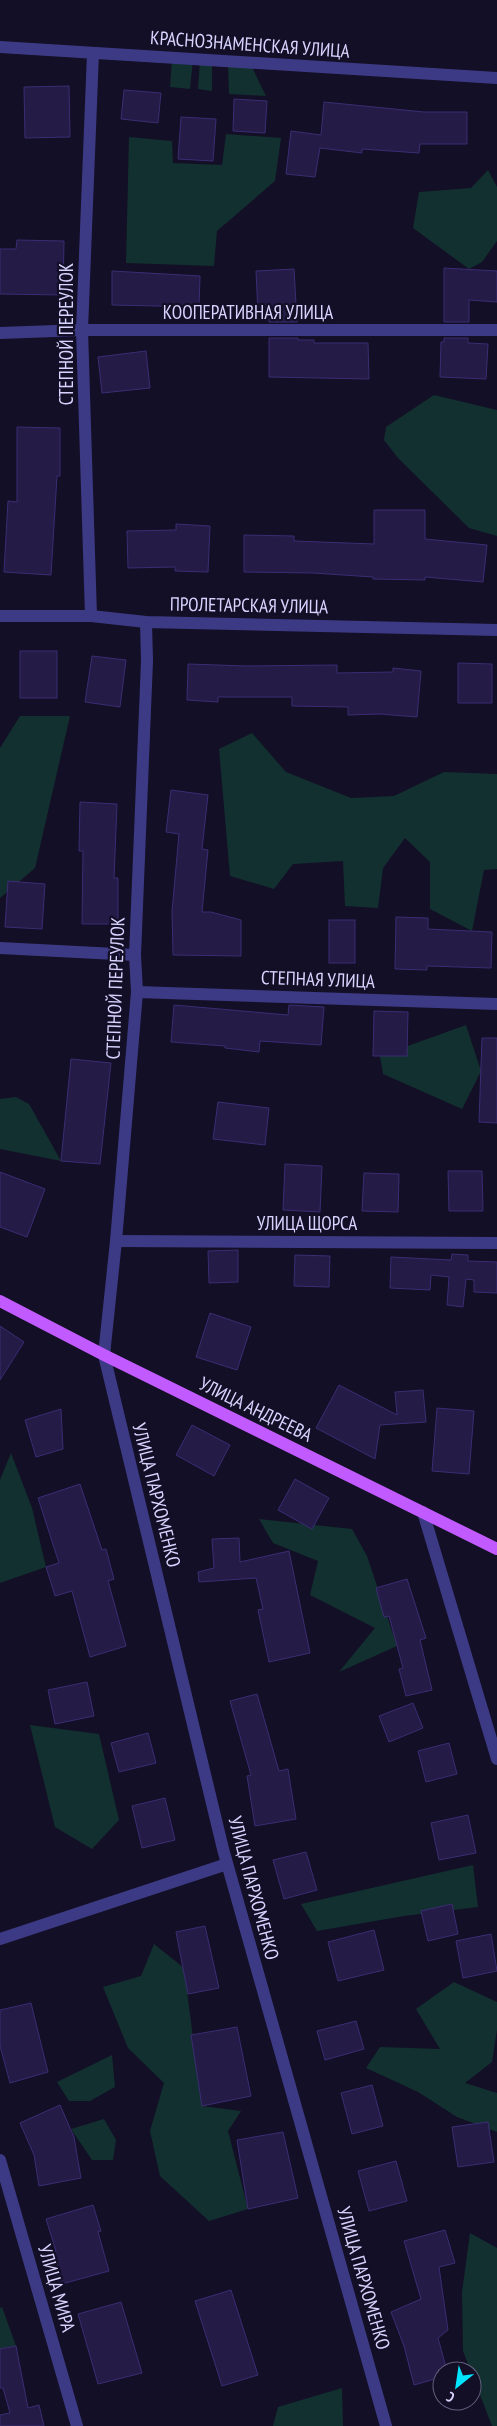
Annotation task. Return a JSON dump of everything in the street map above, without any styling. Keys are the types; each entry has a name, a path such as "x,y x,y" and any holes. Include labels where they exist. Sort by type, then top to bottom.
{"main road":[{"name":"УЛИЦА АНДРЕЕВА","path":"0,1301 104,1355 497,1549"}],"street":[{"name":"КРАСНОЗНАМЕНСКАЯ УЛИЦА","path":"0,47 497,78"},
{"name":"СТЕПНОЙ ПЕРЕУЛОК","path":"91,616 82,330 93,53"},
{"name":"КООПЕРАТИВНАЯ УЛИЦА","path":"0,333 82,330 497,330"},
{"name":"ПРОЛЕТАРСКАЯ УЛИЦА","path":"0,616 91,616 146,622 497,630"},
{"name":"СТЕПНОЙ ПЕРЕУЛОК","path":"104,1355 116,1241 137,992 135,955 147,661 146,622"},
{"path":"0,948 135,955"},
{"name":"СТЕПНАЯ УЛИЦА","path":"137,992 497,1004"},
{"name":"УЛИЦА ЩОРСА","path":"116,1241 497,1243"},
{"name":"УЛИЦА ПАРХОМЕНКО","path":"104,1355 227,1864 386,2426"},
{"path":"424,1512 497,1759"},
{"path":"0,1939 227,1864"},
{"name":"УЛИЦА МИРА","path":"0,2160 77,2426"}],"green space":[{"path":"172,58 193,60 190,89 170,87"},
{"path":"200,60 212,61 212,91 198,89"},
{"path":"228,64 251,65 266,96 229,94"},
{"path":"226,134 281,138 275,181 217,231 214,266 126,263 129,137 172,141 173,163 222,165"},
{"path":"488,170 497,187 497,241 482,262 469,269 413,228 419,192 471,188"},
{"path":"434,395 497,410 497,536 469,528 398,458 384,440 386,427"},
{"path":"20,716 70,716 35,868 0,898 0,748"},
{"path":"252,733 286,772 351,798 394,796 444,772 497,774 497,869 484,870 472,931 430,909 430,862 405,838 383,868 378,908 345,906 343,861 293,864 274,889 230,876 219,749"},
{"path":"466,1025 481,1071 462,1109 383,1074 380,1056"},
{"path":"16,1097 29,1104 61,1161 0,1149 0,1099"},
{"path":"11,1453 32,1508 46,1567 0,1583 0,1480"},
{"path":"259,1519 352,1529 367,1556 397,1646 339,1672 375,1628 310,1595 318,1561 273,1543"},
{"path":"30,1725 99,1734 119,1820 92,1849 55,1827"},
{"path":"473,1865 478,1907 404,1916 317,1931 301,1904"},
{"path":"154,1944 184,1968 202,2106 241,2111 228,2131 248,2209 209,2221 160,2176 150,2131 164,2083 128,2048 103,1987 141,1976"},
{"path":"454,1982 497,2002 497,2030 492,2062 465,2083 497,2093 497,2132 457,2117 418,2092 366,2068 380,2047 440,2049 416,2009"},
{"path":"112,2055 115,2087 90,2101 69,2101 57,2082"},
{"path":"104,2119 116,2140 113,2160 92,2160 71,2129"},
{"path":"470,2233 497,2248 497,2426 492,2426 482,2400 482,2361 467,2361 463,2351 462,2292"},
{"path":"2,2307 16,2346 0,2349 0,2308"},
{"path":"342,2388 343,2426 273,2426 278,2407"}],"building":[{"path":"69,86 70,137 25,138 24,87"},
{"path":"124,90 161,93 158,123 121,119"},
{"path":"234,99 267,101 265,133 233,131"},
{"path":"324,102 424,112 467,112 467,144 420,144 419,153 362,149 362,153 320,148 315,177 286,174 291,131 321,135"},
{"path":"181,117 216,119 213,161 178,159"},
{"path":"17,240 64,241 63,295 0,294 0,249 16,249"},
{"path":"444,268 497,271 497,302 469,300 469,322 444,322"},
{"path":"294,269 297,322 269,322 269,314 258,314 256,271"},
{"path":"112,271 200,276 199,307 112,305"},
{"path":"269,338 298,338 298,340 314,340 314,343 368,343 369,379 269,377"},
{"path":"444,338 468,338 468,343 488,344 486,379 440,377 441,342 444,342"},
{"path":"146,351 150,388 102,393 98,357"},
{"path":"17,427 60,428 60,476 57,476 51,575 4,572 8,501 17,502"},
{"path":"374,510 425,510 425,539 487,545 483,582 425,577 425,580 373,579 373,577 313,573 244,572 244,535 294,536 294,541 374,544"},
{"path":"176,524 210,526 208,572 175,571 175,567 128,568 127,531 176,530"},
{"path":"20,651 57,651 57,698 20,698"},
{"path":"92,656 126,660 120,707 85,702"},
{"path":"458,663 492,664 492,703 458,703"},
{"path":"188,664 246,666 337,665 337,673 393,672 393,668 421,671 417,717 380,714 348,715 348,707 292,706 292,697 218,697 218,702 187,700"},
{"path":"171,790 208,795 202,849 208,850 202,912 211,912 241,920 241,956 173,955 172,911 179,834 166,832"},
{"path":"80,802 117,804 114,878 118,878 118,924 82,924 83,851 79,851"},
{"path":"8,881 45,884 42,929 5,927"},
{"path":"396,917 428,918 428,929 492,932 491,968 427,966 427,970 395,969"},
{"path":"329,920 355,920 355,963 329,963"},
{"path":"174,1005 288,1015 289,1005 324,1007 321,1045 260,1041 259,1052 225,1048 225,1046 171,1042"},
{"path":"374,1011 408,1012 407,1056 373,1056"},
{"path":"482,1038 497,1038 497,1123 479,1122"},
{"path":"71,1059 111,1063 100,1164 61,1161"},
{"path":"218,1102 269,1108 265,1145 213,1139"},
{"path":"285,1164 322,1166 320,1212 283,1210"},
{"path":"448,1171 482,1171 483,1211 449,1211"},
{"path":"0,1172 45,1189 27,1237 0,1227"},
{"path":"364,1173 399,1174 398,1212 362,1211"},
{"path":"238,1250 238,1282 209,1283 208,1251"},
{"path":"452,1254 468,1255 468,1261 497,1262 497,1293 474,1292 474,1280 466,1279 463,1307 447,1305 449,1277 431,1275 430,1290 390,1288 391,1257 451,1260"},
{"path":"295,1255 330,1256 329,1287 294,1286"},
{"path":"210,1313 251,1327 237,1370 196,1357"},
{"path":"0,1326 24,1342 0,1380"},
{"path":"339,1385 397,1415 395,1392 423,1390 426,1422 380,1425 375,1459 316,1428"},
{"path":"437,1408 474,1411 469,1474 432,1471"},
{"path":"61,1409 63,1449 36,1457 25,1420"},
{"path":"192,1425 230,1445 214,1476 176,1455"},
{"path":"295,1479 329,1498 312,1529 278,1510"},
{"path":"80,1484 102,1550 106,1549 114,1579 108,1581 126,1646 90,1657 72,1591 55,1596 46,1567 59,1563 38,1498"},
{"path":"239,1538 240,1562 289,1551 310,1653 269,1662 258,1610 263,1609 256,1578 199,1582 198,1572 214,1568 212,1539"},
{"path":"407,1579 426,1638 420,1640 432,1690 406,1696 399,1669 403,1668 389,1616 384,1617 376,1588"},
{"path":"87,1682 94,1716 55,1724 48,1690"},
{"path":"257,1694 279,1771 288,1769 296,1819 255,1826 247,1776 251,1775 230,1701"},
{"path":"413,1703 423,1728 389,1742 379,1716"},
{"path":"148,1733 156,1763 119,1772 111,1743"},
{"path":"449,1743 457,1774 426,1782 418,1751"},
{"path":"165,1798 175,1840 142,1848 132,1806"},
{"path":"468,1815 476,1853 439,1860 431,1823"},
{"path":"306,1852 317,1890 284,1899 273,1860"},
{"path":"452,1904 458,1934 428,1941 421,1911"},
{"path":"205,1926 219,1988 188,1994 176,1932"},
{"path":"374,1930 384,1970 338,1981 328,1942"},
{"path":"491,1934 497,1971 463,1978 456,1941"},
{"path":"31,2003 48,2072 10,2083 0,2046 0,2010"},
{"path":"356,2021 364,2049 325,2060 317,2031"},
{"path":"237,2027 251,2096 202,2106 191,2035"},
{"path":"372,2085 383,2126 352,2134 341,2093"},
{"path":"60,2105 74,2137 81,2178 39,2186 34,2155 20,2123"},
{"path":"488,2122 494,2162 458,2167 452,2127"},
{"path":"283,2132 298,2198 248,2209 237,2140"},
{"path":"396,2161 407,2201 369,2211 358,2171"},
{"path":"93,2205 101,2231 98,2232 109,2271 58,2285 49,2253 56,2251 46,2219"},
{"path":"445,2230 455,2263 439,2267 448,2330 438,2338 444,2361 432,2361 432,2380 414,2385 404,2346 391,2312 421,2299 404,2241"},
{"path":"231,2290 258,2375 222,2386 195,2301"},
{"path":"121,2302 142,2373 98,2384 78,2314"},
{"path":"16,2346 28,2408 39,2405 44,2426 0,2426 0,2415 10,2413 3,2388 0,2388 0,2349"}]}
